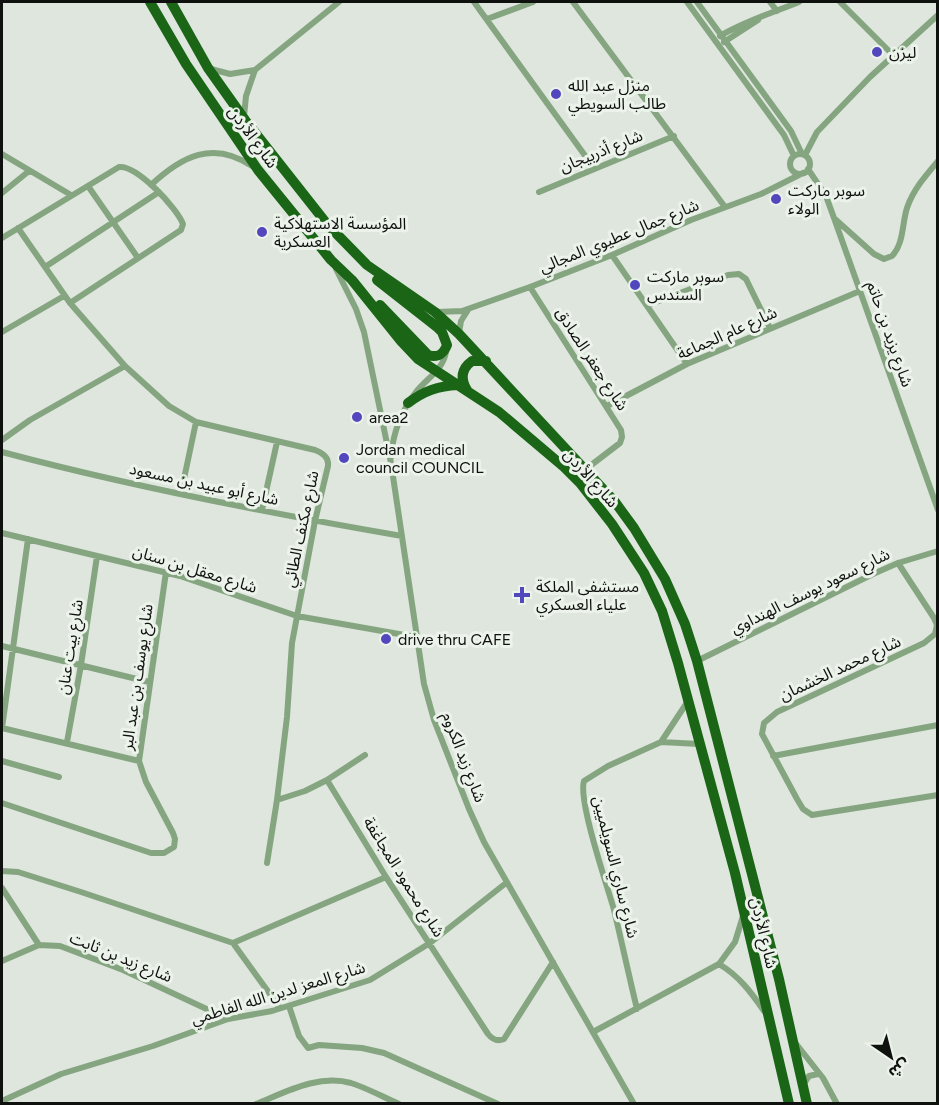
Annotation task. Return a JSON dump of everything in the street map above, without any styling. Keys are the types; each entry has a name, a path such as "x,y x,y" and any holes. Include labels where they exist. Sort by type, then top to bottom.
{"highway":[{"path":"143,2 157,16"},
{"name":"شارع الأردن","path":"150,2 219,116 258,170 409,351 527,435 564,467 580,483 612,524 644,573 668,627 688,700 744,913 789,1104"},
{"name":"شارع الأردن","path":"171,2 208,68 244,120 327,224 367,265 435,312 486,361 586,468 634,528 660,570 685,624 697,661 742,830 807,1104"},
{"path":"352,280 364,288 428,356 440,356 447,345 442,332 383,286 367,265"},
{"path":"408,403 426,391 436,388 462,388 463,371 472,361 486,361"}],"street":[{"path":"208,68 230,74 255,70 339,2"},
{"path":"474,2 594,168"},
{"path":"487,19 533,2"},
{"path":"573,2 725,207"},
{"path":"687,2 784,135 794,156"},
{"path":"770,2 777,11"},
{"path":"715,39 747,21 799,2"},
{"path":"840,2 894,56"},
{"path":"700,3 791,131 804,154 810,161 805,171 798,173 792,169 790,162 794,156 804,154 817,132 938,15"},
{"path":"719,45 748,28 760,17"},
{"path":"244,120 246,96 255,70"},
{"name":"شارع أذربيجان","path":"539,192 674,136"},
{"path":"152,185 177,165 209,152 222,152 235,156 258,170"},
{"path":"2,154 71,195"},
{"path":"834,218 874,254 884,259 892,256 899,244 911,197 938,160"},
{"path":"2,238 119,167 129,169 152,185 178,215 183,227 70,303"},
{"name":"شارع جمال عطيوي المجالي","path":"778,184 792,169"},
{"path":"2,193 29,171"},
{"name":"شارع جمال عطيوي المجالي","path":"435,312 449,313 468,309 530,287 760,194 805,171"},
{"name":"شارع يزيد بن حاتم","path":"805,171 826,196 938,510"},
{"path":"88,186 138,258"},
{"path":"45,267 159,192"},
{"name":"شارع مكنف الطائي","path":"18,228 64,296 125,366 169,406 196,422 320,452 327,459 328,466 297,616 277,800 267,863"},
{"path":"612,255 687,364"},
{"name":"شارع زيد الكروم","path":"331,260 364,333 391,463 424,684 434,720 469,809 506,883 634,1104"},
{"path":"648,305 728,275 739,274 746,279 770,328"},
{"name":"شارع جعفر الصادق","path":"530,287 621,430 620,443 586,468"},
{"name":"شارع عام الجماعة","path":"607,406 687,364 860,291"},
{"path":"2,332 64,296"},
{"path":"459,334 461,321 468,309"},
{"path":"436,372 442,364 447,345"},
{"path":"2,440 30,420 125,366"},
{"name":"شارع زيد الكروم","path":"391,463 396,431 408,403 436,372"},
{"path":"181,493 196,422"},
{"path":"262,510 277,442"},
{"name":"شارع أبو عبيد بن مسعود","path":"2,452 90,475 315,521 402,536"},
{"name":"شارع معقل بن سنان","path":"2,533 166,572 232,592 297,616 416,637"},
{"path":"28,539 2,728 139,760"},
{"name":"شارع سعود يوسف الهنداوي","path":"697,661 833,592 898,563 938,551"},
{"name":"شارع بيت عنان","path":"67,742 97,556"},
{"name":"شارع محمد الخشمان","path":"898,563 934,618 937,625 935,634 924,643 777,712 768,719 762,728 762,734 803,809 812,815 938,795"},
{"name":"شارع يوسف بن عبد البر","path":"2,803 151,854 164,853 174,847 175,838 146,782 139,760 166,572"},
{"path":"2,646 149,682"},
{"path":"661,742 688,700"},
{"path":"773,756 938,725"},
{"name":"شارع ساري السويلميين","path":"637,1008 582,789 584,781 608,766 661,742 699,744"},
{"path":"277,800 305,791 327,780 364,755"},
{"path":"2,761 59,777"},
{"name":"شارع محمود المجاغفة","path":"327,780 386,877 494,1040 504,1039 553,962"},
{"path":"2,871 18,872 233,943 280,1008"},
{"path":"233,943 386,877"},
{"name":"شارع المعز لدين الله الفاطمي","path":"2,1101 61,1074 164,1043 228,1019 289,1006 370,980 430,944 506,883"},
{"path":"2,888 39,945 2,961"},
{"path":"593,1032 719,964 735,942 744,913"},
{"name":"شارع زيد بن ثابت","path":"39,945 60,946 123,970 228,1019"},
{"path":"719,964 744,983 768,1016"},
{"path":"289,1006 299,1036 308,1048 319,1046 362,1048 384,1053 498,1104"},
{"path":"793,1039 830,1088 837,1104"},
{"path":"802,1089 809,1076 818,1074"},
{"path":"256,1104 308,1084 332,1080 353,1084 399,1104"},
{"path":"275,1104 276,1096"}],"place":[{"name":"ليزن","path":"877,52"},
{"name":"منزل عبد الله طالب السويطي","path":"556,94"},
{"name":"سوبر ماركت الولاء","path":"776,199"},
{"name":"المؤسسة الاستهلاكية العسكرية","path":"262,232"},
{"name":"سوبر ماركت السندس","path":"635,285"},
{"name":"area2","path":"357,417"},
{"name":"Jordan medical council COUNCIL","path":"344,458"},
{"name":"مستشفى الملكة علياء العسكري","path":"522,595"},
{"name":"drive thru CAFE","path":"386,639"}]}
